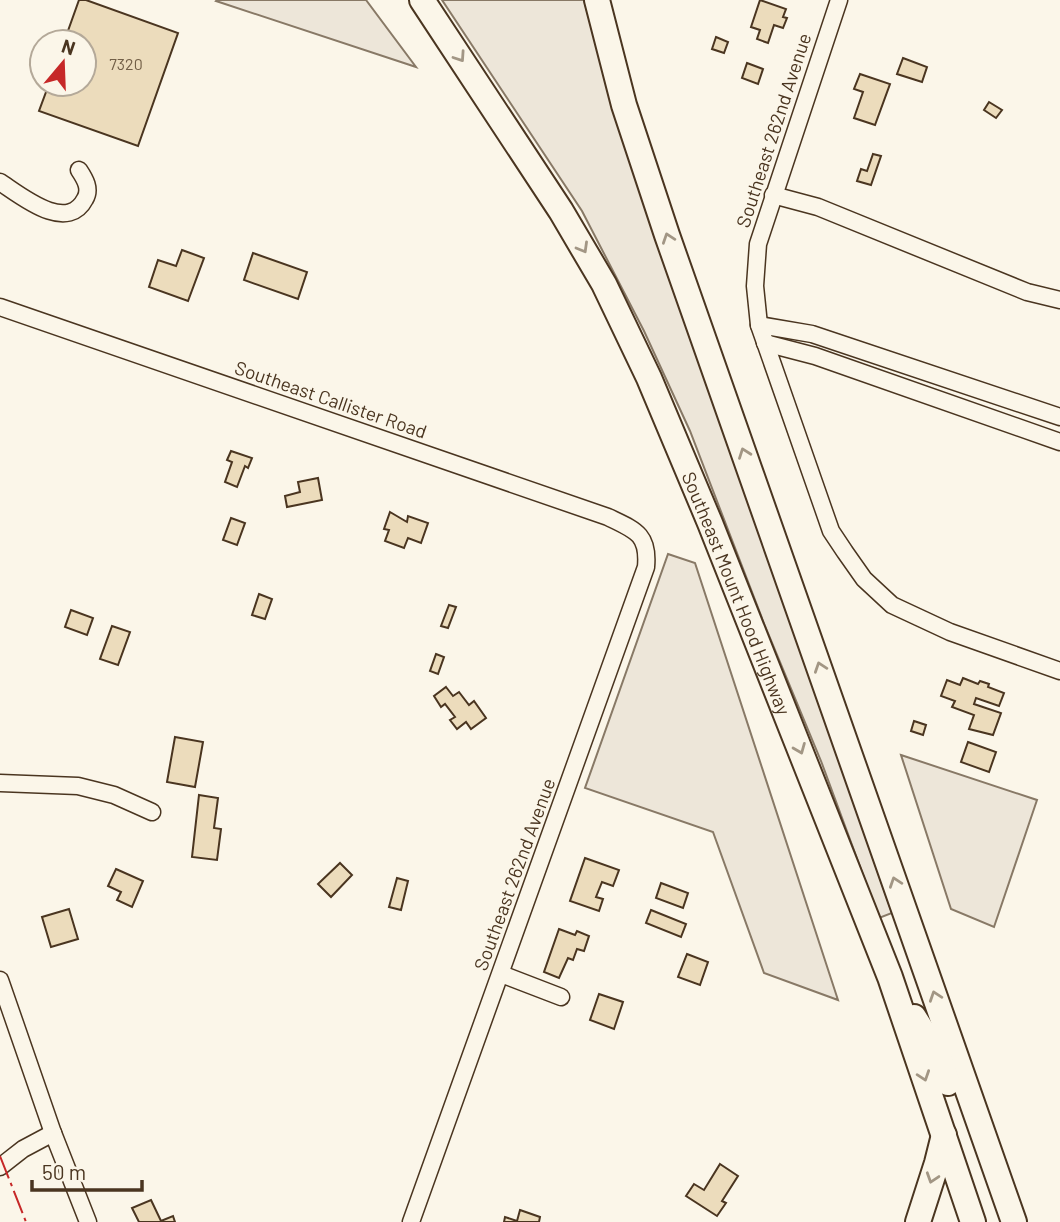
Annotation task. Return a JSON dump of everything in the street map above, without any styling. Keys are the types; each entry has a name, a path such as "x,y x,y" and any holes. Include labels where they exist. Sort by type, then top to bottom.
{"highway":[{"name":"Southeast Mount Hood Highway","path":"422,0 561,211 604,284 626,328 687,465 890,977 973,1222"},
{"path":"597,0 624,105 667,236 1014,1222"},
{"path":"890,977 940,1059 996,1222"},
{"path":"918,1222 944,1134"}],"street":[{"name":"Southeast 262nd Avenue","path":"839,0 758,244 755,286 759,325 831,531 864,579 892,605 950,632 1060,671"},
{"path":"0,182 39,207 56,214 69,213 81,206 88,196 87,181 79,170"},
{"path":"773,195 818,207 1027,292 1060,300"},
{"name":"Southeast Callister Road","path":"0,307 608,517 632,529 643,539"},
{"path":"759,325 812,334 1060,417"},
{"path":"765,343 815,356 1060,442"},
{"name":"Southeast 262nd Avenue","path":"411,1222 646,567 648,550 643,539"},
{"path":"0,783 78,786 114,795 152,812"},
{"path":"500,974 561,997"},
{"path":"0,980 53,1133 88,1222"},
{"path":"0,1167 23,1149 53,1133"}],"shaded area":[{"path":"366,0 416,67 216,1"},
{"path":"442,0 584,0 618,126 892,913 879,918 821,761 765,626 690,431 644,331 582,211"},
{"path":"668,554 695,563 838,1000 764,973 713,832 585,788"},
{"path":"901,755 1037,800 994,927 951,909"}],"building":[{"path":"79,0 86,0 178,33 138,146 39,111 44,98 98,98 98,28 69,28"},
{"path":"760,0 786,9 783,17 787,18 783,28 774,25 768,43 757,39 760,30 751,27"},
{"path":"716,37 728,42 724,53 712,49"},
{"path":"903,58 927,67 922,82 897,74"},
{"path":"747,63 763,69 758,84 742,78"},
{"path":"860,74 890,84 875,125 854,118 863,92 854,89"},
{"path":"989,102 1002,110 996,118 984,110"},
{"path":"873,154 881,156 871,185 857,181 861,169 867,171"},
{"path":"182,250 204,258 188,301 149,287 158,260 176,266"},
{"path":"253,253 307,272 298,299 244,280"},
{"path":"231,451 252,458 248,468 245,466 237,487 225,482 232,462 227,460"},
{"path":"318,478 322,500 287,507 285,496 300,492 298,482"},
{"path":"390,512 407,522 408,516 428,523 421,543 408,538 404,548 385,541 389,530 384,529"},
{"path":"231,518 245,523 237,545 223,540"},
{"path":"259,594 272,599 265,619 252,615"},
{"path":"449,605 456,607 448,628 441,626"},
{"path":"71,610 93,618 87,635 65,627"},
{"path":"112,626 130,632 118,665 100,659"},
{"path":"436,654 444,657 438,674 430,671"},
{"path":"963,678 978,684 980,681 989,684 988,687 1004,693 999,706 976,698 974,704 1001,713 993,735 969,729 974,715 952,707 955,701 941,696 947,680 960,685"},
{"path":"446,687 453,696 459,692 469,705 474,701 486,718 471,729 466,722 457,729 450,720 455,717 445,704 441,707 434,696"},
{"path":"914,721 926,725 923,735 911,731"},
{"path":"175,737 203,742 195,787 167,782"},
{"path":"968,742 996,752 989,772 961,762"},
{"path":"199,795 218,798 214,828 221,829 217,860 192,857"},
{"path":"585,858 619,870 613,886 602,882 596,897 603,899 599,911 570,901"},
{"path":"340,863 352,875 331,897 318,884"},
{"path":"116,869 143,881 132,907 117,900 121,892 108,886"},
{"path":"397,878 408,881 401,910 389,907"},
{"path":"661,883 688,893 683,908 656,898"},
{"path":"69,909 78,939 51,947 42,917"},
{"path":"651,910 686,924 681,937 646,923"},
{"path":"559,929 575,935 577,931 589,936 584,951 577,949 573,960 568,958 559,978 544,972"},
{"path":"687,954 708,962 700,985 678,977"},
{"path":"599,994 623,1002 614,1029 590,1020"},
{"path":"720,1164 738,1176 722,1201 726,1203 717,1216 686,1196 694,1184 704,1190"},
{"path":"151,1200 161,1221 173,1216 175,1222 139,1222 132,1208"},
{"path":"520,1210 540,1217 539,1222 504,1222 505,1217 517,1221"}],"power":[{"path":"0,1156 26,1222"}]}
